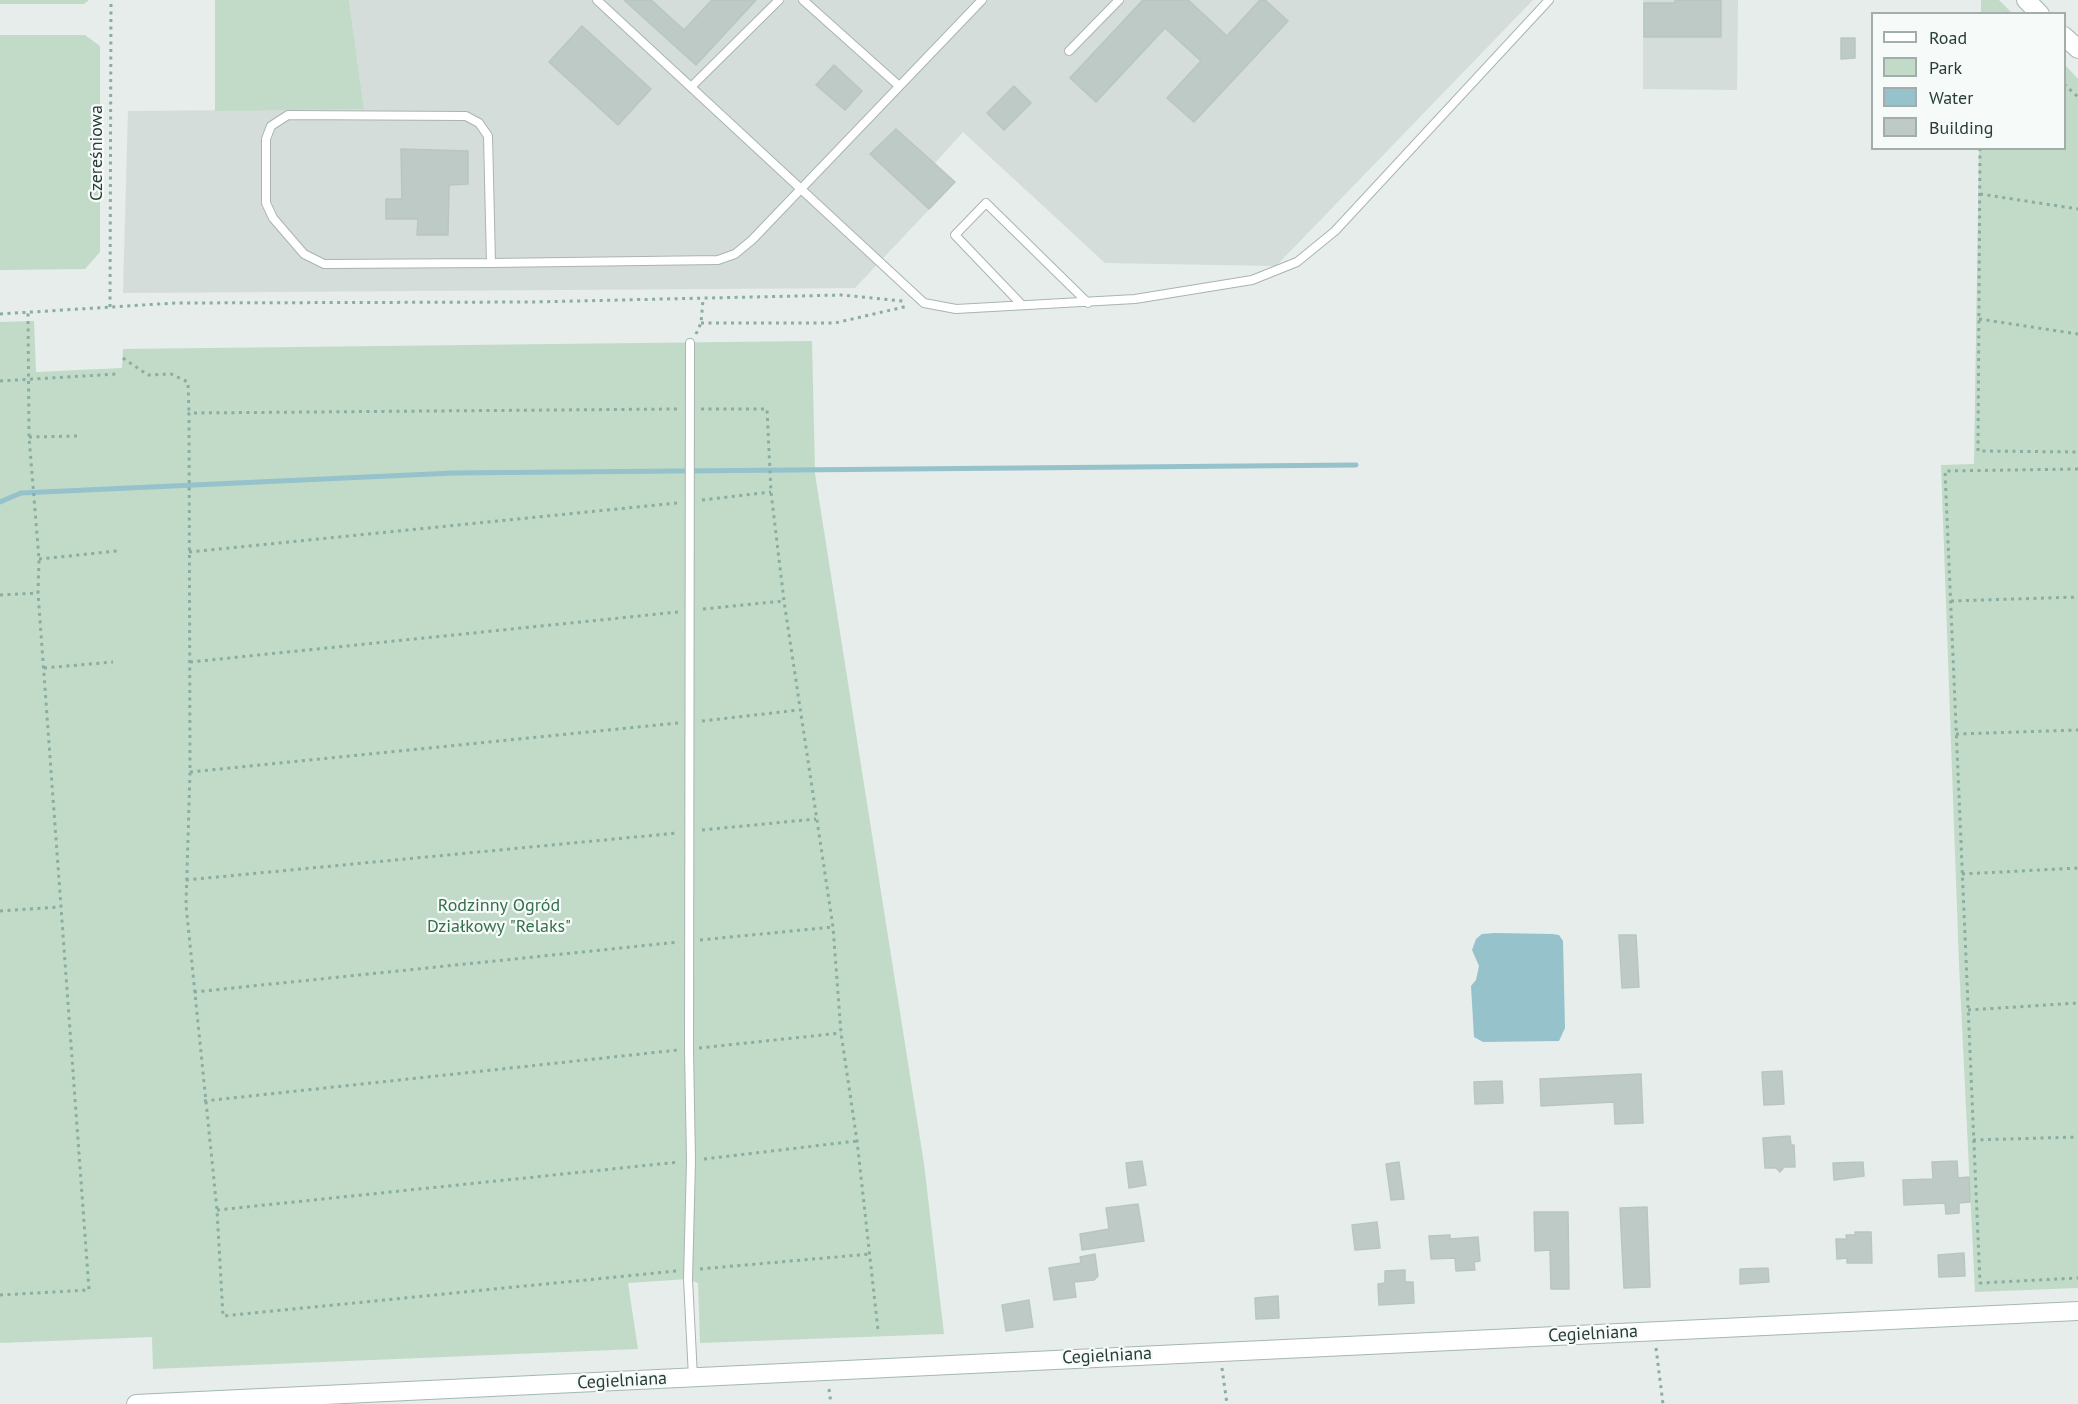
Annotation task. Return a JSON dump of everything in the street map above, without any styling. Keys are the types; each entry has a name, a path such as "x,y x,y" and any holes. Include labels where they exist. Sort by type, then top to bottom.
{"street":[{"path":"2026,0 2038,12"},
{"path":"2066,38 2078,49"},
{"name":"Cegielniana","path":"136,1404 2078,1311"}],"lane":[{"path":"597,0 924,303 956,309 1135,299 1252,280 1297,262 1335,231 1549,0"},
{"path":"692,86 779,0"},
{"path":"803,0 897,86"},
{"path":"491,263 488,136 479,123 466,116 288,115 271,126 266,139 266,203 273,218 304,254 324,264 491,263 718,260 735,254 752,240 897,86 982,0"},
{"path":"1069,51 1119,0"},
{"path":"1021,304 955,235 986,203 1088,303"},
{"path":"690,343 688,1049 691,1161 688,1279 693,1377"}],"path":[{"name":"Czereśniowa","path":"110,307 111,0"},
{"path":"2066,86 2078,97"},
{"path":"1980,150 1978,451 2078,452"},
{"path":"1980,194 2078,209"},
{"path":"0,314 175,303 704,299 841,295 924,303"},
{"path":"690,343 701,323 704,299"},
{"path":"701,323 835,323 924,303"},
{"path":"0,1295 88,1290 38,593 39,559 29,437 28,312"},
{"path":"1979,319 2078,334"},
{"path":"123,358 148,375 171,374 188,382 190,662 186,880 204,1101 217,1210 223,1316 870,1254"},
{"path":"0,381 117,374"},
{"path":"189,413 767,409 771,492 784,601 833,927 841,1033 857,1141 878,1330"},
{"path":"29,437 78,436"},
{"path":"2078,469 1945,471 1980,1283 2078,1278"},
{"path":"189,552 771,492"},
{"path":"39,559 117,550"},
{"path":"0,595 38,593"},
{"path":"1951,601 2078,597"},
{"path":"190,662 784,601"},
{"path":"44,668 113,662"},
{"path":"189,772 799,710"},
{"path":"1956,734 2078,730"},
{"path":"186,880 816,819"},
{"path":"1962,874 2078,868"},
{"path":"0,910 60,907"},
{"path":"194,992 833,927"},
{"path":"1968,1010 2078,1003"},
{"path":"204,1101 841,1033"},
{"path":"1974,1140 2078,1137"},
{"path":"217,1210 691,1161 857,1141"},
{"path":"1653,1331 1663,1404"},
{"path":"1220,1351 1227,1404"}],"shaded area":[{"path":"349,0 1533,0 1276,266 1105,263 963,132 935,163 955,182 855,288 123,293 128,111 364,109"},
{"path":"1643,0 1738,0 1737,90 1643,89"}],"green space":[{"path":"0,0 89,0 84,4 0,4"},
{"path":"215,0 349,0 364,109 215,111"},
{"path":"1981,0 1999,0 2011,12 1981,12"},
{"path":"0,35 85,35 100,46 100,252 85,269 0,270"},
{"path":"2066,66 2078,79 2078,1288 1975,1292 1959,964 1941,465 1974,464 1979,150 2066,150"},
{"name":"Rodzinny Ogród Działkowy \"Relaks\"","path":"34,321 36,372 122,368 123,349 812,341 815,474 924,1164 944,1334 700,1343 698,1283 688,1279 628,1283 638,1349 153,1369 152,1337 0,1343 0,322"}],"water":[{"path":"1482,934 1552,934 1559,935 1563,941 1565,1028 1559,1041 1483,1042 1474,1037 1471,986 1476,980 1479,966 1472,950 1476,939"}],"building":[{"path":"624,0 651,0 684,30 712,0 756,0 696,65"},
{"path":"1143,0 1188,0 1227,36 1260,0 1265,0 1288,21 1194,122 1167,98 1201,61 1165,28 1096,102 1070,78"},
{"path":"1675,0 1721,0 1721,37 1644,37 1644,3 1675,3"},
{"path":"582,26 651,89 618,125 549,62"},
{"path":"1841,38 1855,38 1855,58 1841,59"},
{"path":"834,65 862,91 845,110 816,85"},
{"path":"1014,86 1031,103 1004,130 987,113"},
{"path":"896,129 955,182 929,209 870,154"},
{"path":"401,149 468,151 468,184 449,185 448,235 417,235 418,219 386,219 386,199 402,199"},
{"path":"1619,935 1636,935 1639,987 1622,988"},
{"path":"1782,1071 1784,1104 1764,1105 1762,1072"},
{"path":"1641,1074 1643,1123 1615,1124 1614,1102 1541,1106 1540,1079"},
{"path":"1502,1081 1503,1103 1475,1104 1474,1082"},
{"path":"1790,1136 1791,1145 1794,1145 1795,1167 1784,1167 1780,1172 1776,1168 1765,1168 1763,1138"},
{"path":"1142,1161 1146,1185 1129,1188 1126,1163"},
{"path":"1957,1161 1958,1178 1969,1177 1970,1202 1959,1203 1959,1213 1946,1214 1945,1203 1904,1205 1903,1180 1933,1179 1932,1162"},
{"path":"1399,1162 1404,1199 1391,1200 1386,1164"},
{"path":"1863,1162 1864,1176 1834,1180 1833,1163"},
{"path":"1138,1204 1144,1241 1082,1250 1080,1234 1109,1229 1106,1208"},
{"path":"1647,1207 1650,1287 1624,1288 1620,1208"},
{"path":"1534,1212 1568,1212 1569,1289 1551,1289 1550,1250 1535,1251"},
{"path":"1377,1222 1380,1248 1355,1250 1352,1225"},
{"path":"1855,1232 1871,1232 1872,1263 1847,1263 1847,1258 1837,1259 1836,1239 1847,1239 1846,1235 1855,1235"},
{"path":"1450,1235 1450,1239 1478,1237 1480,1261 1474,1262 1475,1270 1456,1271 1455,1258 1431,1259 1429,1236"},
{"path":"1964,1253 1965,1276 1939,1277 1938,1255"},
{"path":"1095,1254 1098,1276 1094,1280 1074,1282 1076,1297 1054,1300 1049,1268 1081,1263 1080,1257"},
{"path":"1768,1268 1769,1282 1740,1284 1740,1269"},
{"path":"1405,1270 1405,1282 1413,1282 1414,1303 1379,1305 1378,1284 1385,1283 1385,1271"},
{"path":"1278,1296 1279,1318 1256,1319 1255,1298"},
{"path":"1029,1300 1033,1327 1006,1331 1002,1305"}],"waterway":[{"path":"0,502 21,493 453,473 1356,465"}]}
